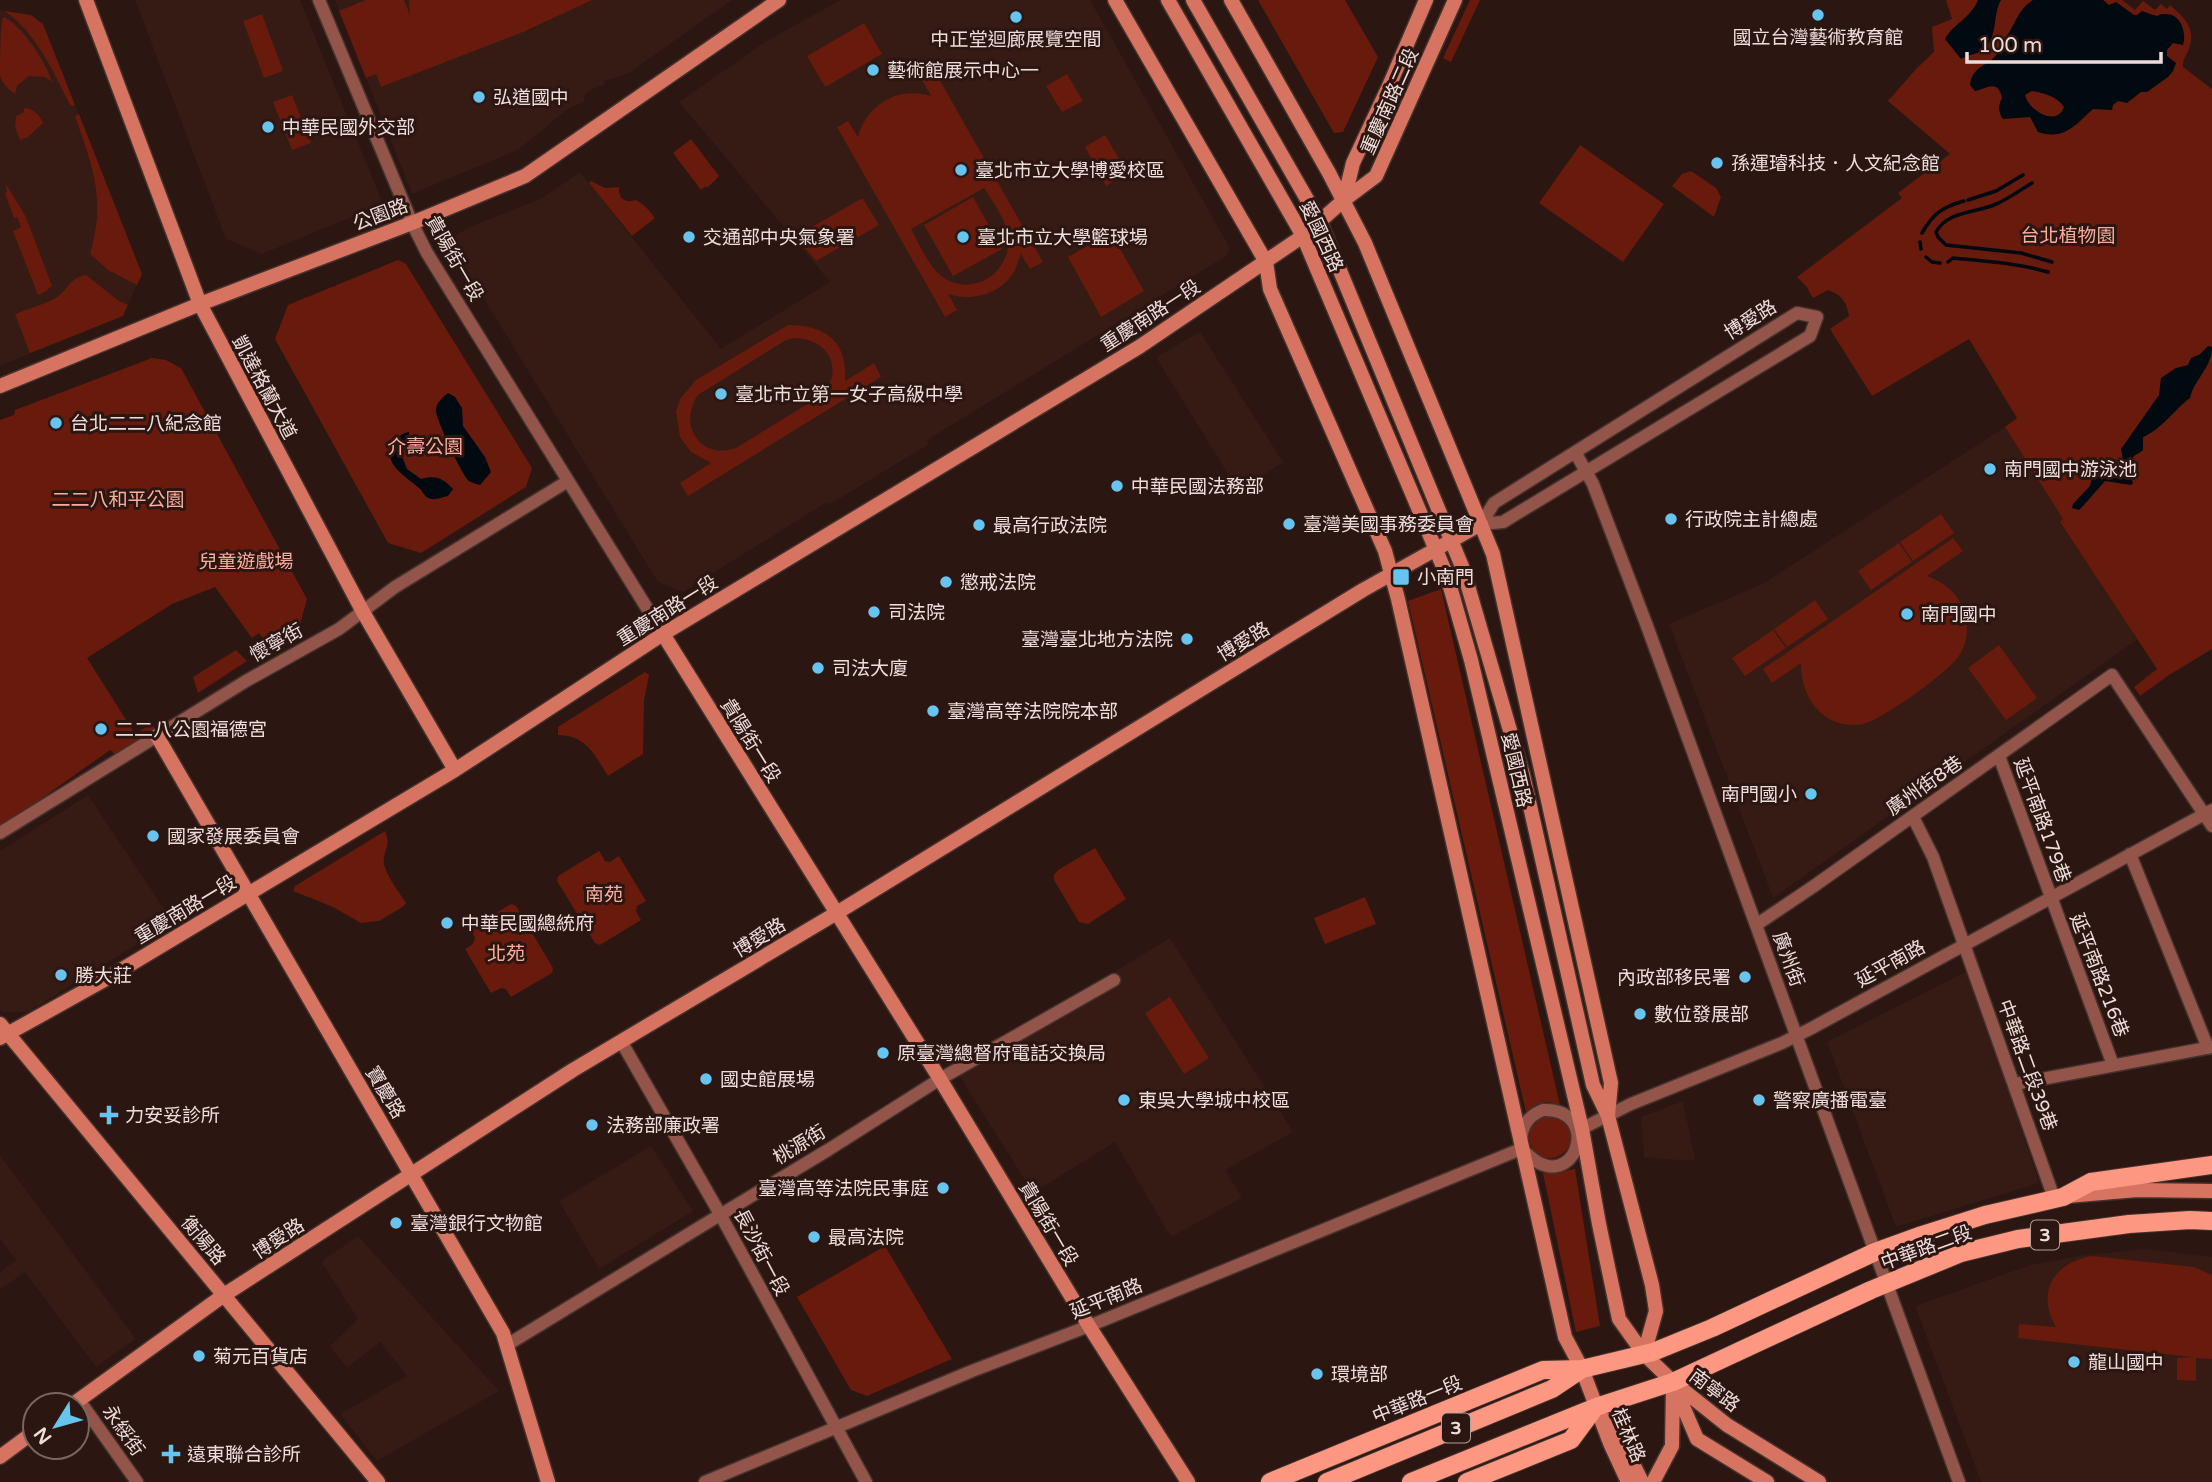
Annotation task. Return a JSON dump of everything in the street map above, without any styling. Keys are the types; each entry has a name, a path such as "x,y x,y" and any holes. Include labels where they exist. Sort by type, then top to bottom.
{"main road":[{"name":"中華路二段","path":"1644,1354 1712,1328 1875,1252 1973,1219 2059,1197 2091,1182 2212,1165"},
{"name":"中華路二段","path":"1673,1382 1886,1284 1961,1253 2018,1239 2129,1224 2212,1221"},
{"name":"中華路一段","path":"1270,1482 1543,1370 1582,1369 1644,1354"},
{"name":"中華路一段","path":"1327,1482 1552,1389 1582,1369"},
{"name":"3","path":"1411,1482 1596,1406 1673,1382"},
{"path":"1468,1482 1571,1440 1596,1406"}],"street":[{"name":"凱達格蘭大道","path":"86,0 201,304 363,612 455,770"},
{"name":"貴陽街一段","path":"319,0 427,253 1188,1482"},
{"name":"公園路","path":"0,386 507,184 540,167 779,0"},
{"path":"1115,0 1266,262 1270,289 1385,551 1565,1337 1582,1369 1596,1406"},
{"name":"愛國西路","path":"1168,0 1303,236 1447,576 1471,660 1580,1130 1619,1320 1644,1354"},
{"name":"愛國西路","path":"1193,0 1320,222 1462,569 1523,775 1593,1085 1608,1116 1652,1285 1656,1311 1644,1354"},
{"name":"愛國西路","path":"1231,0 1344,200 1493,554 1611,1083 1608,1116"},
{"name":"重慶南路二段","path":"1344,200 1353,163 1426,0"},
{"name":"重慶南路二段","path":"1344,200 1380,170 1455,0"},
{"name":"重慶南路一段","path":"2,1031 106,979 455,770 663,634 1139,347 1303,236 1344,200"},
{"name":"博愛路","path":"91,1391 223,1296 621,1041 835,914 1363,590 1481,524 1503,522 1810,336 1817,317 1797,313 1494,503 1481,524"},
{"name":"廣州街","path":"1575,452 1614,536 1959,1482"},
{"name":"懷寧街","path":"0,833 246,681 339,629 395,587 568,481"},
{"name":"廣州街8巷","path":"1756,925 2112,675 2208,812"},
{"name":"寶慶路","path":"157,736 503,1333 548,1482"},
{"name":"延平南路179巷","path":"1999,756 2050,898"},
{"path":"2208,812 2212,826"},
{"name":"延平南路","path":"1580,1130 1631,1104 1796,1035 2208,812"},
{"name":"中華路二段39巷","path":"1913,817 1933,857 2059,1197"},
{"path":"2015,1084 2210,1047 2130,854"},
{"name":"延平南路216巷","path":"2050,898 2113,1065"},
{"name":"桃源街","path":"507,1345 940,1079 1114,980"},
{"name":"衡陽路","path":"2,1031 378,1482"},
{"name":"長沙街一段","path":"621,1041 720,1214 834,1428 866,1482"},
{"path":"1543,1110 1552,1110 1568,1116 1580,1130 1576,1150 1567,1161 1557,1165 1538,1162 1521,1149 1520,1137 1528,1118 1543,1110"},
{"name":"延平南路","path":"705,1482 1521,1149"},
{"name":"中華路二段","path":"2059,1197 2137,1190 2212,1191"},
{"path":"1644,1354 1673,1382"},
{"name":"桂林路","path":"1653,1482 1672,1446 1673,1382"},
{"name":"南寧路","path":"1673,1382 1698,1439 1768,1482"},
{"name":"南寧路","path":"1673,1382 1727,1424 1819,1482"},
{"name":"桂林路","path":"1596,1406 1628,1482"},
{"name":"桂林路","path":"1596,1406 1621,1439 1642,1482"},
{"name":"永綏街","path":"91,1422 136,1482"},
{"path":"0,1457 21,1442"}],"shaded area":[{"name":"中華民國外交部","path":"135,0 300,0 383,204 262,254 226,239"},
{"name":"弘道國中","path":"335,0 732,0 629,73 604,81 605,84 588,91 584,96 585,102 569,108 518,150 412,194"},
{"name":"臺北市立大學博愛校區","path":"840,0 1090,0 1230,248 1226,256 929,439 929,444 829,505 827,502 683,592 658,582 449,242 449,235 454,237 467,228 542,198 580,172 721,349 830,282 679,102 765,42"},
{"path":"1978,0 2001,0 1993,32 1983,50 1961,59 1945,39 1971,12"},
{"path":"2033,0 2103,0 2109,5 2116,2 2134,15 2142,11 2156,16 2171,15 2182,25 2183,45 2173,43 2167,50 2167,56 2176,63 2173,71 2147,92 2141,92 2127,103 2118,101 2112,110 2093,109 2063,133 2038,132 2030,117 2003,119 1999,109 2002,98 1998,88 1991,86 1975,91 1970,85 1976,71 1995,56 2001,42 2027,4","holes":["2032,91 2050,96 2064,107 2055,116 2043,114 2027,101 2025,95"]},
{"path":"0,10 31,15 43,24 142,274 123,316 0,366"},
{"path":"1200,332 1283,462 1239,492 1156,357"},
{"path":"2208,346 2212,347 2209,361 2190,398 2156,429 2143,437 2143,450 2134,456 2131,462 2133,483 2131,485 2105,481 2079,510 2072,508 2102,466 2124,465 2121,449 2159,395 2161,378 2176,368 2188,365 2191,358 2199,355"},
{"path":"448,393 455,397 462,408 463,426 485,457 491,472 480,485 466,477 437,416 437,406"},
{"name":"南門國中","path":"2005,427 2064,520 2060,523 2138,639 1773,898 1669,624 1764,583"},
{"path":"409,432 409,438 400,451 407,469 421,479 430,477 446,482 453,489 448,496 435,499 427,497 393,464 390,458 392,445 399,436"},
{"path":"88,795 173,922 28,1012 2,1012 0,851"},
{"name":"東吳大學城中校區","path":"1170,938 1293,1132 1225,1170 1242,1198 1171,1237 1115,1142 1033,1193 955,1069"},
{"path":"1969,970 2039,1183 1896,1227 1827,1042"},
{"path":"1683,1101 1695,1160 1644,1157 1641,1117"},
{"path":"651,1146 693,1211 599,1269 559,1201"},
{"path":"0,1155 136,1339 96,1367 25,1272 0,1290 0,1272 16,1260 0,1238"},
{"path":"358,1236 499,1391 377,1461 340,1414 407,1376 380,1342 347,1368 330,1346 358,1319 321,1262"},
{"name":"龍山國中","path":"2146,1249 2212,1257 2212,1482 1981,1482 1915,1306 2030,1265 2084,1255"}],"green space":[{"path":"366,0 404,0 410,15 409,0 592,0 523,32 381,87 376,74 366,78 339,11"},
{"path":"1258,0 1345,0 1378,57 1343,132 1334,133"},
{"path":"1470,0 1480,0 1451,62 1443,58"},
{"name":"台北植物園","path":"1946,0 2122,0 2135,10 2143,1 2155,10 2161,4 2167,9 2170,5 2183,18 2191,33 2183,67 2212,89 2212,649 2140,696 2134,687 2157,669 2060,522 2063,519 2005,427 2017,418 1969,339 1872,396 1830,329 1849,316 1845,302 1828,290 1813,298 1797,277 1902,198 1898,193 1950,154 1888,101 1934,52 1932,27 1952,19"},
{"path":"4,11 31,15 43,24 75,105 71,106 69,103 34,40"},
{"path":"262,14 283,71 264,78 243,21"},
{"path":"3,17 17,27 32,45 52,82 45,77 29,76 17,86 15,94 4,84 0,76"},
{"path":"864,23 882,54 825,87 807,56"},
{"path":"934,70 1043,262 1030,269 1021,254 1009,278 994,290 967,297 948,294 957,310 945,317 837,127 848,121 858,137 869,115 886,100 907,94 931,96 921,78","holes":["984,188 1007,229 1008,248 998,269 990,277 968,285 956,283 939,274 925,256 911,229"]},
{"path":"1067,74 1083,101 1062,112 1046,86"},
{"path":"292,95 311,143 292,150 273,102"},
{"path":"24,108 36,113 43,123 28,137 20,140 15,127 16,116 24,112"},
{"path":"79,114 142,274 137,285 108,270 90,254 95,234 97,200 92,168 75,116"},
{"path":"1105,135 1127,172 1106,186 1085,147"},
{"path":"691,139 719,176 707,188 706,186 701,190 673,153"},
{"path":"1580,145 1664,204 1623,262 1539,203"},
{"path":"1691,171 1716,188 1721,197 1714,217 1672,186 1682,174"},
{"path":"591,181 605,188 619,187 623,199 636,200 655,218 632,236 589,183"},
{"path":"6,184 26,217 52,286 38,295 13,231 21,227 17,217 14,218 5,193"},
{"name":"臺北市立大學籃球場","path":"973,197 1002,249 953,276 924,225"},
{"path":"861,199 879,225 816,261 801,243 807,237 803,232"},
{"path":"1111,233 1144,291 1101,317 1068,257"},
{"name":"介壽公園","path":"398,260 406,264 532,468 526,487 421,553 388,543 275,339 288,305"},
{"path":"86,275 128,305 123,316 30,353 15,314 54,299 76,279"},
{"path":"788,325 813,328 832,338 843,356 845,381 874,363 881,377 688,496 680,483 711,463 691,452 680,437 676,412 680,399 696,380","holes":["806,339 824,349 832,366 829,385 822,395 736,448 712,449 696,437 690,418 698,395 786,340"]},
{"name":"二二八和平公園","path":"152,358 166,360 181,368 307,599 299,628 260,653 268,645 259,633 252,638 215,587 172,604 87,658 135,734 151,724 155,729 117,756 110,750 0,828 0,420 14,415 15,410"},
{"path":"1941,514 1954,533 1913,561 1900,542"},
{"path":"1953,538 1963,551 1927,576 1945,585 1958,599 1966,617 1967,635 1958,657 1928,684 1872,721 1849,725 1826,717 1810,700 1802,676 1801,663 1772,683 1763,669"},
{"path":"1899,543 1912,562 1871,590 1858,571"},
{"path":"1441,589 1560,1105 1542,1102 1526,1112 1408,601"},
{"path":"1815,600 1828,619 1787,647 1774,629"},
{"path":"1773,630 1786,648 1745,676 1732,658"},
{"path":"1999,645 2037,698 2006,720 1968,668"},
{"path":"236,650 247,661 198,693 193,677"},
{"path":"645,672 649,675 644,701 643,754 608,776 589,748 576,739 558,735 558,727"},
{"path":"385,831 388,841 384,864 390,879 406,903 404,906 379,921 361,923 333,907 293,891 295,886"},
{"path":"1095,848 1126,899 1088,924 1079,922 1054,880 1054,875"},
{"name":"南苑","path":"599,851 605,861 610,862 619,856 646,901 637,906 636,911 641,920 600,945 595,943 557,881 558,876"},
{"path":"1365,897 1376,924 1325,944 1314,918"},
{"name":"北苑","path":"511,904 516,906 553,968 552,973 511,997 506,989 501,988 491,993 465,949 473,944 475,938 470,929"},
{"path":"1170,997 1209,1058 1184,1074 1145,1013"},
{"path":"1550,1116 1565,1122 1571,1137 1565,1152 1550,1158 1535,1152 1529,1137 1535,1122"},
{"path":"1575,1169 1600,1326 1576,1332 1543,1173"},
{"path":"885,1246 952,1359 867,1396 851,1390 797,1297"},
{"path":"2092,1256 2194,1267 2212,1275 2212,1359 2196,1358 2196,1381 2177,1380 2177,1358 2192,1357 2018,1338 2019,1324 2056,1327 2048,1302 2052,1281 2067,1265"}],"waterway":[{"path":"1968,200 1996,191 2023,175"},
{"path":"2032,183 1994,205 1954,216 1936,232 1946,245 2021,253 2052,262"},
{"path":"1922,233 1939,212 1964,201"},
{"path":"1920,242 1921,249"},
{"path":"1926,257 1932,262 1940,263"},
{"path":"1948,262 1953,258 1989,261 2048,272"}],"place":[{"name":"國立台灣藝術教育館","path":"1818,15"},
{"name":"中正堂迴廊展覽空間","path":"1016,17"},
{"name":"藝術館展示中心一","path":"873,70"},
{"name":"弘道國中","path":"479,97"},
{"name":"中華民國外交部","path":"268,127"},
{"name":"孫運璿科技．人文紀念館","path":"1717,163"},
{"name":"臺北市立大學博愛校區","path":"961,170"},
{"name":"交通部中央氣象署","path":"689,237"},
{"name":"臺北市立大學籃球場","path":"963,237"},
{"name":"臺北市立第一女子高級中學","path":"721,394"},
{"name":"台北二二八紀念館","path":"56,423"},
{"name":"南門國中游泳池","path":"1990,469"},
{"name":"中華民國法務部","path":"1117,486"},
{"name":"行政院主計總處","path":"1671,519"},
{"name":"臺灣美國事務委員會","path":"1289,524"},
{"name":"最高行政法院","path":"979,525"},
{"name":"小南門","path":"1401,577"},
{"name":"懲戒法院","path":"946,582"},
{"name":"司法院","path":"874,612"},
{"name":"南門國中","path":"1907,614"},
{"name":"臺灣臺北地方法院","path":"1187,639"},
{"name":"司法大廈","path":"818,668"},
{"name":"臺灣高等法院院本部","path":"933,711"},
{"name":"二二八公園福德宮","path":"101,729"},
{"name":"南門國小","path":"1811,794"},
{"name":"國家發展委員會","path":"153,836"},
{"name":"中華民國總統府","path":"447,923"},
{"name":"勝大莊","path":"61,975"},
{"name":"內政部移民署","path":"1745,977"},
{"name":"數位發展部","path":"1640,1014"},
{"name":"原臺灣總督府電話交換局","path":"883,1053"},
{"name":"國史館展場","path":"706,1079"},
{"name":"東吳大學城中校區","path":"1124,1100"},
{"name":"警察廣播電臺","path":"1759,1100"},
{"name":"力安妥診所","path":"109,1115"},
{"name":"法務部廉政署","path":"592,1125"},
{"name":"臺灣高等法院民事庭","path":"943,1188"},
{"name":"臺灣銀行文物館","path":"396,1223"},
{"name":"最高法院","path":"814,1237"},
{"name":"菊元百貨店","path":"199,1356"},
{"name":"龍山國中","path":"2074,1362"},
{"name":"環境部","path":"1317,1374"},
{"name":"遠東聯合診所","path":"171,1454"}],"park label":[{"name":"兒童遊戲場","path":"246,561"}]}
